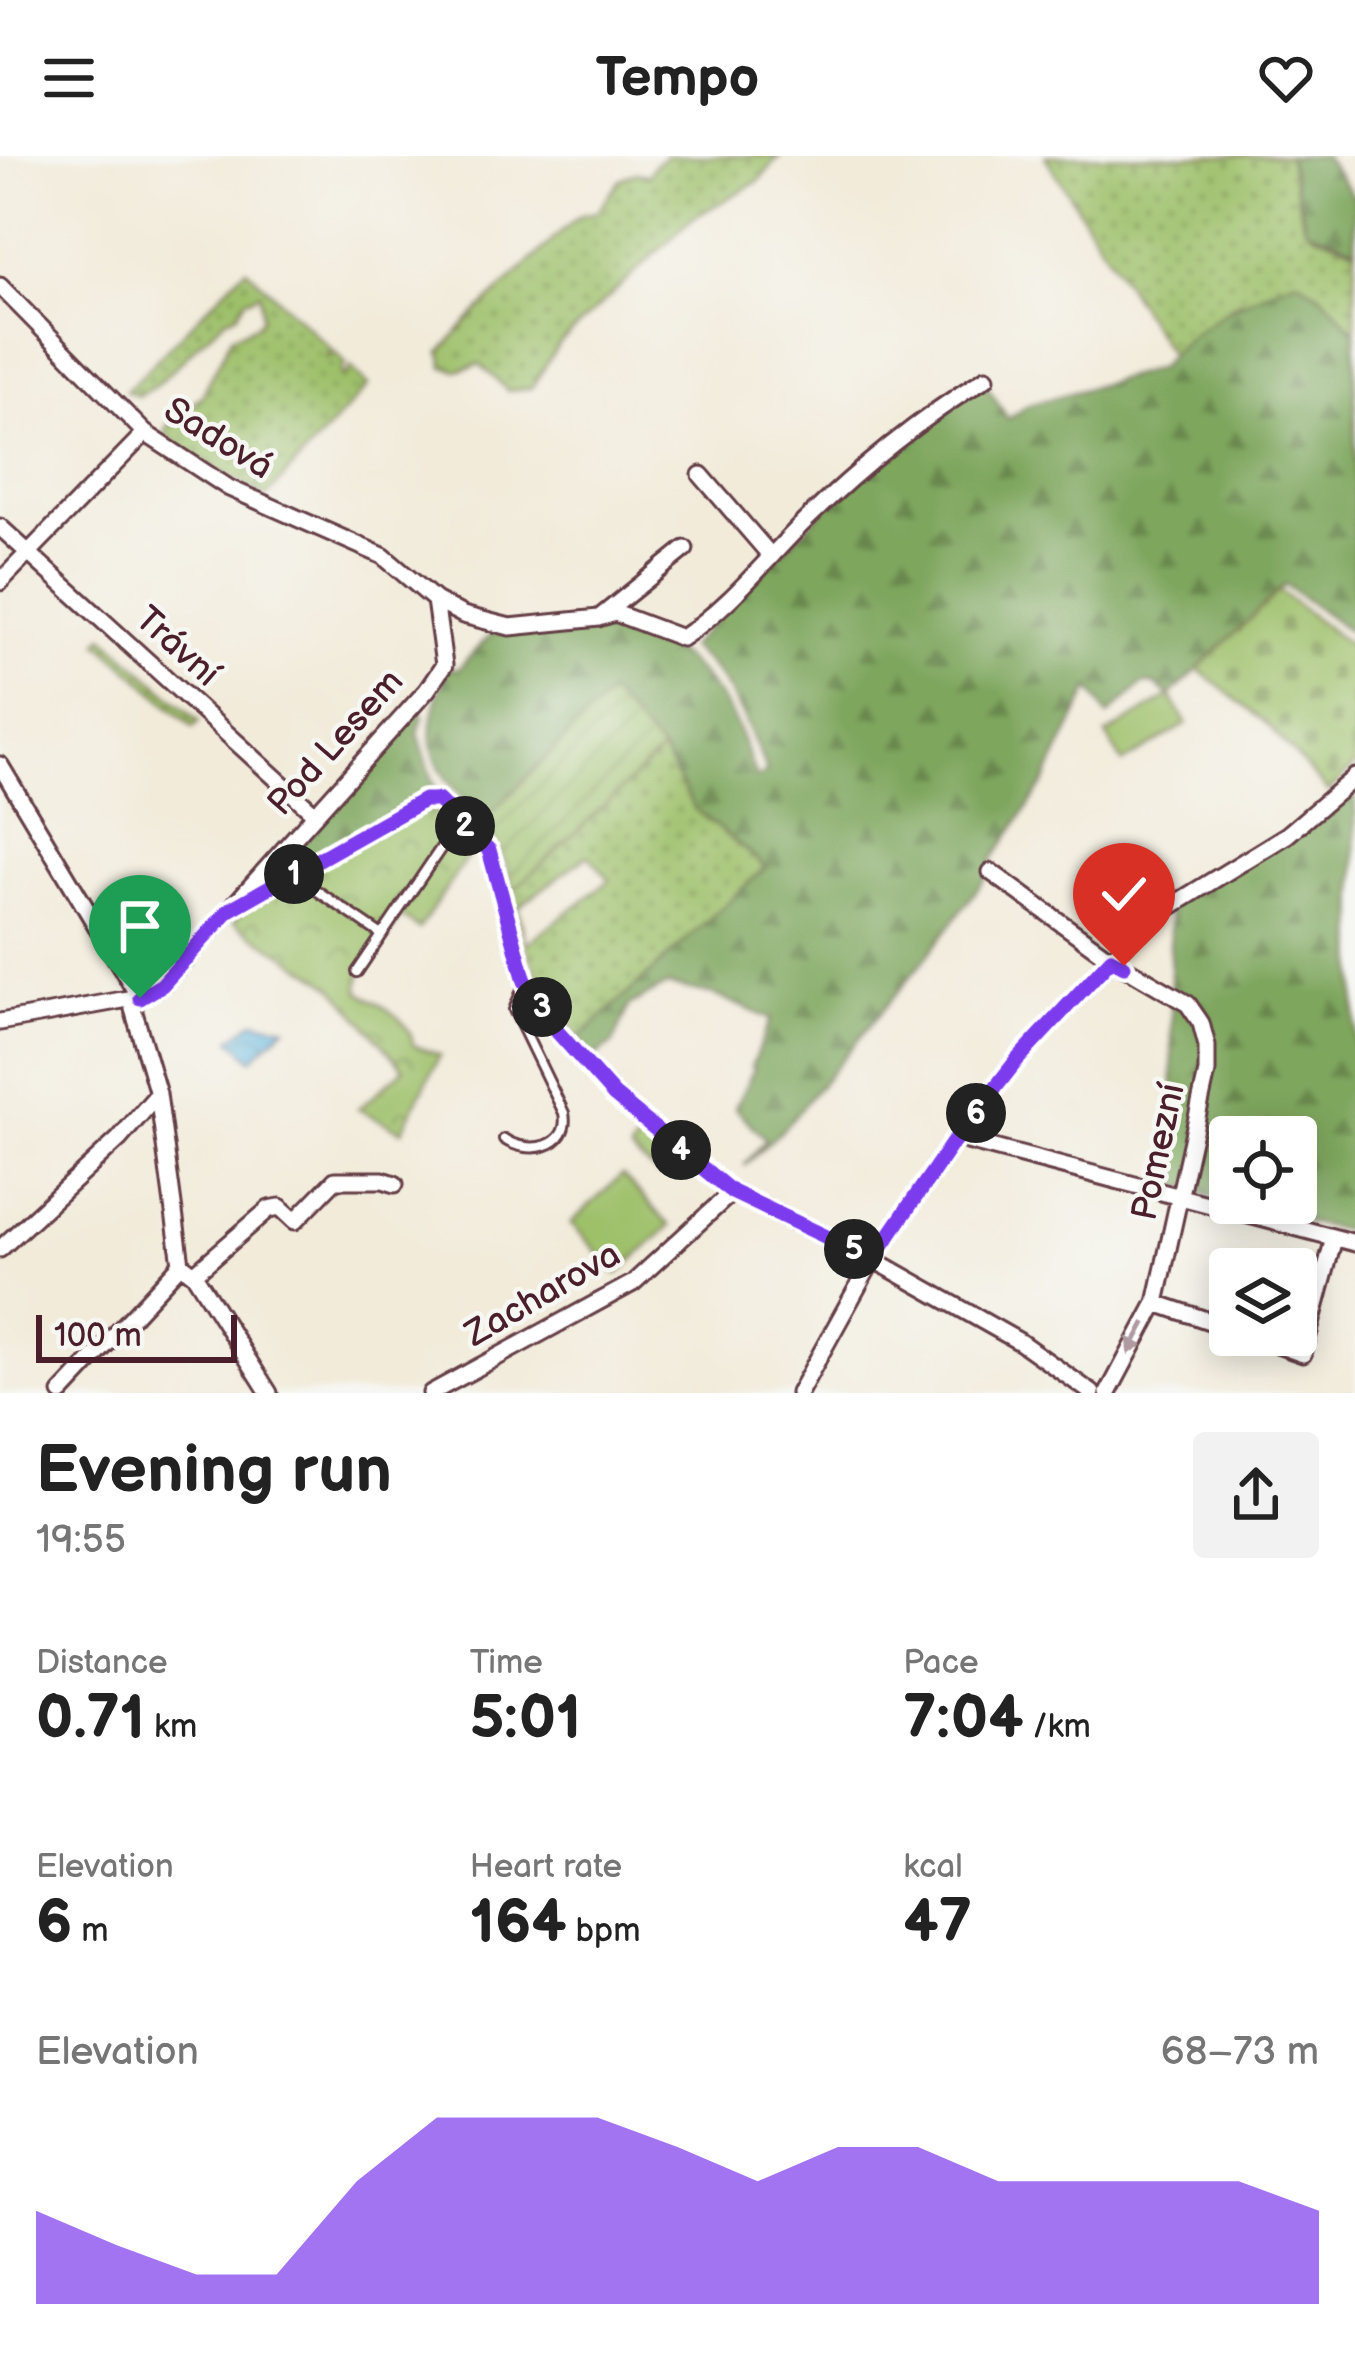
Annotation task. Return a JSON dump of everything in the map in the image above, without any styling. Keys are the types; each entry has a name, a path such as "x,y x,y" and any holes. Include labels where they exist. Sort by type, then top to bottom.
{"street":[{"name":"Sadová","path":"0,286 145,433 229,488 382,556 435,600 494,626 615,613 682,638 713,617 771,556"},
{"path":"701,475 771,556 866,465 937,409 986,378"},
{"path":"0,582 145,433"},
{"name":"Trávní","path":"0,526 313,812"},
{"path":"599,618 685,549"},
{"name":"Pod Lesem","path":"140,998 162,985 427,690 444,665 435,600"},
{"path":"0,765 140,998"},
{"path":"799,1393 873,1259 956,1138 1017,1060 1148,921 1287,835 1355,777"},
{"name":"Pod Lesem","path":"229,910 405,810 431,799 449,810"},
{"path":"449,810 489,850 525,981 554,1028 614,1095 732,1192 873,1259 1020,1342 1092,1393"},
{"name":"Pomezní","path":"991,872 1111,959 1188,1004 1201,1024 1207,1046 1207,1072 1156,1303 1108,1393"},
{"path":"0,1022 140,998"},
{"path":"140,998 133,1009 158,1094 188,1269 269,1393"},
{"path":"0,1249 119,1139 158,1094"},
{"path":"956,1138 1355,1243"},
{"path":"61,1393 188,1269 269,1209 280,1207 295,1221 335,1180 395,1184"},
{"name":"Zacharova","path":"431,1393 633,1283 732,1192"},
{"path":"1317,1302 1334,1238"},
{"path":"1156,1303 1209,1321"}],"lane":[{"path":"357,972 445,842 449,810"},
{"path":"293,874 382,935"},
{"path":"504,1139 529,1150 544,1147 560,1137 566,1126 514,1010 525,981"}],"green space":[{"path":"666,156 780,156 759,181 693,218 559,344 531,388 508,391 480,364 457,370 444,367 441,352 467,322 572,222 597,212 621,179 636,172 649,176"},
{"path":"1045,156 1288,156 1303,221 1313,233 1355,248 1355,332 1240,301 1170,355"},
{"path":"1288,156 1324,156 1355,198 1355,248 1306,228"},
{"path":"246,268 331,349 325,359 334,352 345,363 340,373 346,376 350,367 368,386 266,497 188,452 165,433 169,423 202,396 232,336 258,324 260,293 245,300 238,313 225,319 155,386 138,396 126,391"},
{"path":"1296,279 1324,297 1355,332 1355,635 1285,585 1170,696 1154,684 1143,684 1108,716 1090,688 1045,782 991,862 994,865 985,879 785,1127 744,1166 766,1139 735,1108 771,1019 715,995 667,985 629,1006 613,1044 592,1058 579,1038 766,867 695,809 662,751 609,694 484,821 450,784 433,751 433,715 448,666 457,670 492,633 596,629 651,639 677,653 702,676 733,718 757,778 767,772 736,704 716,673 689,647 840,493 983,380 1008,419 1028,405 1159,368 1204,326"},
{"path":"1279,591 1355,649 1355,766 1328,792 1267,724 1198,669"},
{"path":"104,636 199,721 193,727 99,642"},
{"path":"609,694 662,751 513,891 507,867 484,821"},
{"path":"1170,696 1187,724 1123,763 1106,735"},
{"path":"420,712 418,733 435,788 269,882 414,713"},
{"path":"662,751 695,809 767,868 579,1038 536,969 529,953 523,935 513,891","holes":["588,855 610,880 526,944 518,907"]},
{"path":"1355,788 1355,1233 1314,1224 1317,1116 1209,1116 1209,1196 1175,1183 1169,894 1327,815"},
{"path":"418,811 446,811 476,844 419,929 401,916 360,977 359,991 401,1020 413,1045 440,1055 402,1131 358,1109 404,1069 333,986 233,922 245,909 309,868"},
{"path":"645,1132 676,1158 660,1176 630,1151"},
{"path":"622,1175 670,1226 618,1274 571,1223"}],"water":[{"path":"254,1021 286,1027 252,1059 231,1039"}],"route":[{"path":"140,998 162,985 229,910 424,800 438,800 489,850 525,981 554,1028 614,1095 732,1192 873,1259 956,1138 1017,1060 1111,959 1124,966"}]}
